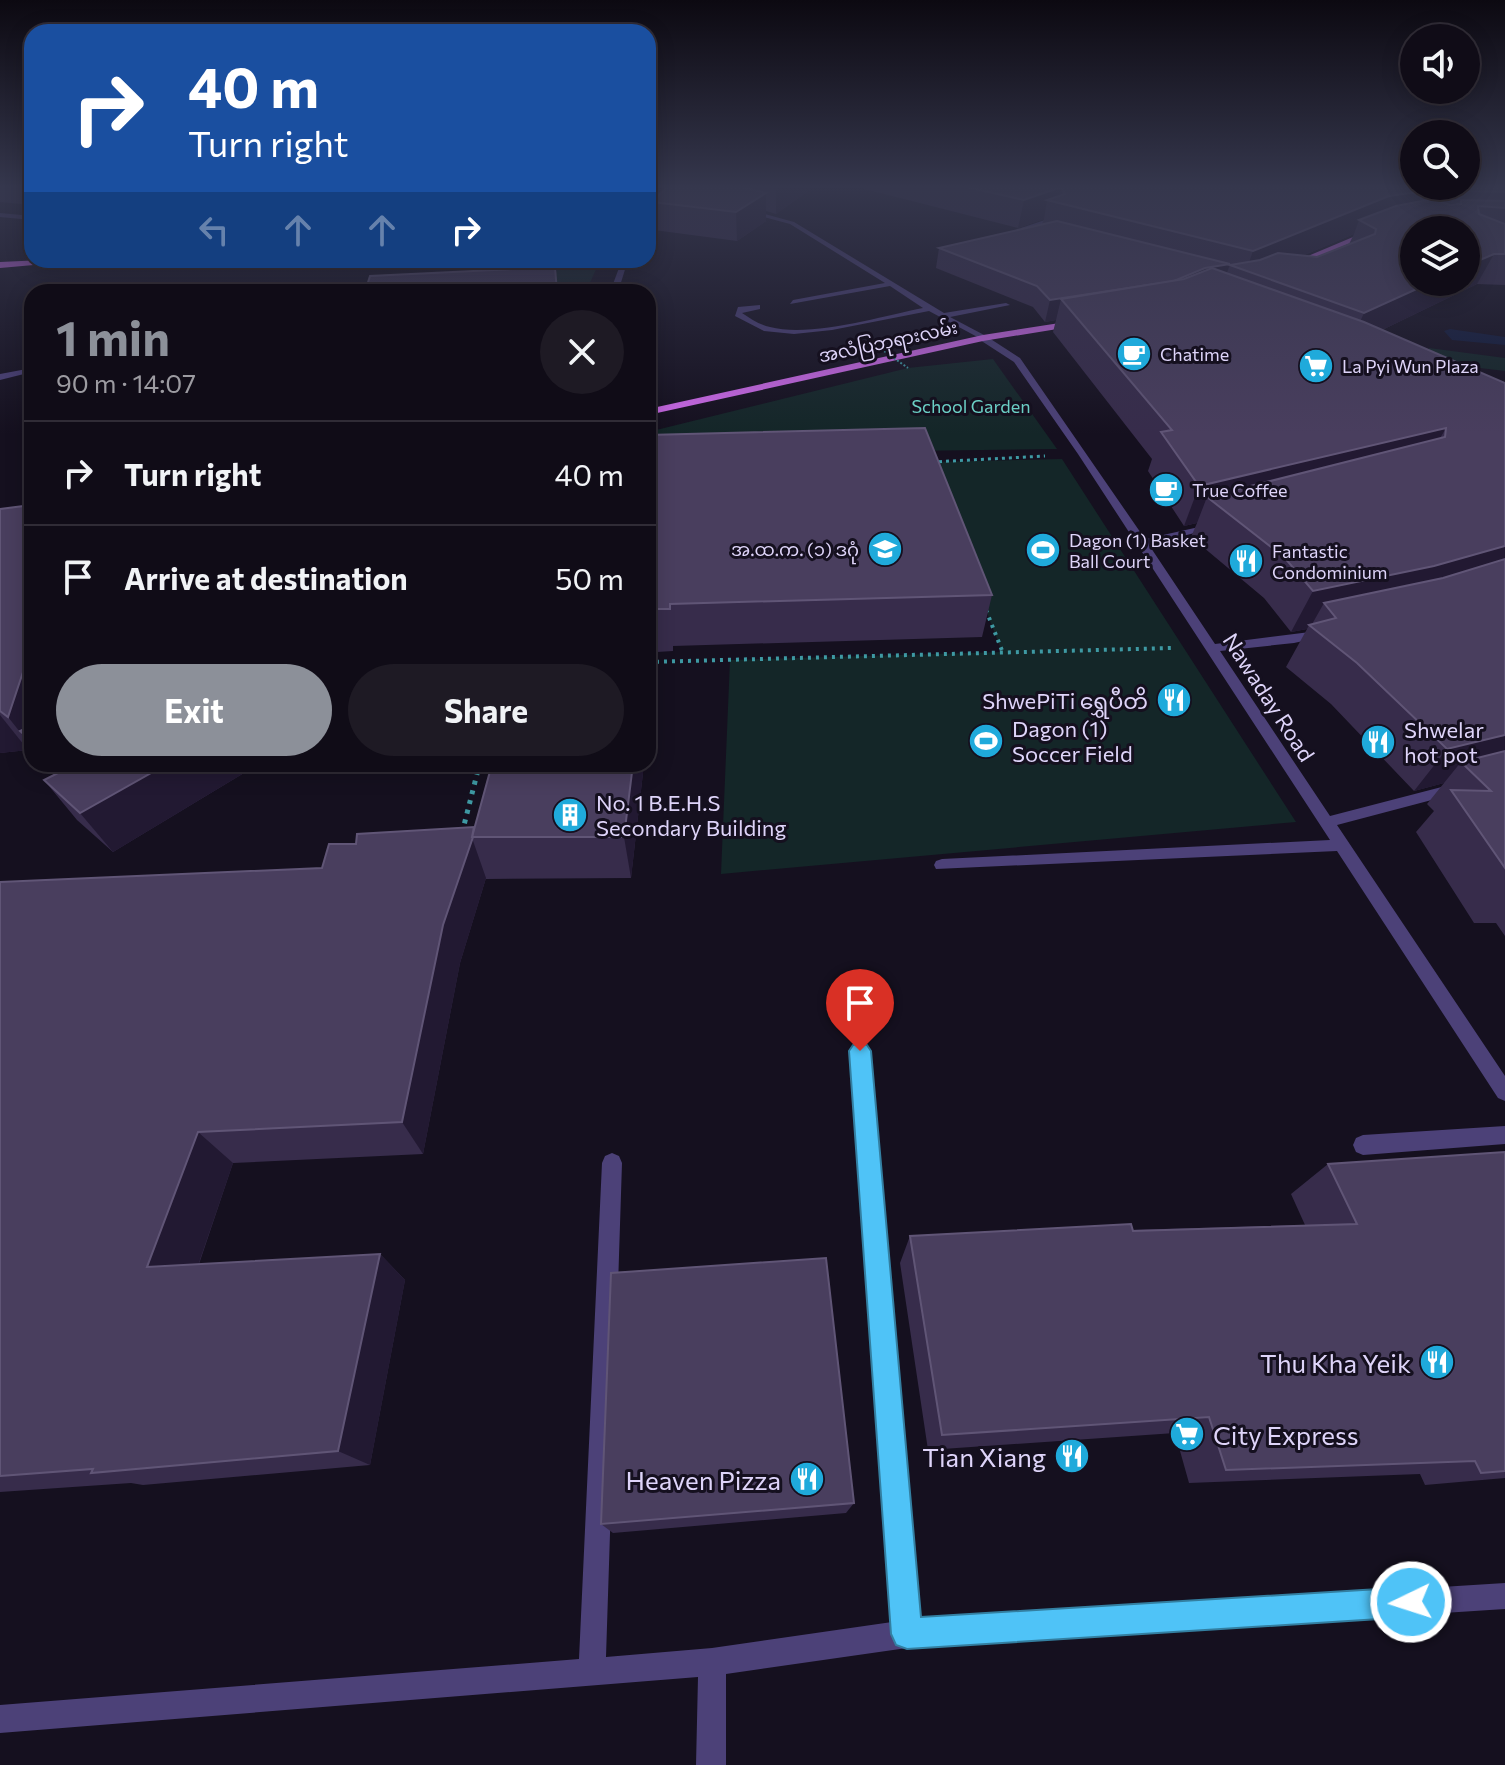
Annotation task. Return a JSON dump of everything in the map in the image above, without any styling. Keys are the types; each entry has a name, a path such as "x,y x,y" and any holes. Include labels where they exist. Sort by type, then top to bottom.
{"main road":[{"path":"1271,274 1282,269"},
{"name":"အလံပြဘုရားလမ်း","path":"656,410 983,338 1086,322"}],"street":[{"name":"Nawaday Road","path":"868,269 1017,360 1213,648 1505,1092"},
{"path":"793,302 892,284"},
{"path":"942,316 1006,305"},
{"path":"757,307 741,309 738,314 758,327 779,331 930,309"},
{"path":"0,377 24,372"},
{"path":"1142,543 1219,523"},
{"path":"1213,648 1294,639 1338,630"},
{"path":"1327,822 1475,783"},
{"path":"942,865 1342,845"},
{"path":"860,1051 907,1634"},
{"path":"1363,1145 1505,1135"},
{"path":"592,1672 612,1163"},
{"path":"0,1719 712,1662 907,1634 1505,1596"},
{"path":"711,1765 712,1662"}],"path":[{"path":"884,351 908,368"},
{"path":"929,462 1083,454"},
{"path":"986,610 1003,653"},
{"path":"656,662 1213,648"},
{"path":"460,839 478,772"}],"green space":[{"path":"558,269 596,269 589,284 550,284"},
{"path":"1429,348 1505,358 1505,371 1430,362"},
{"name":"School Garden","path":"993,359 1057,449 692,454 656,445 656,430 908,368"},
{"name":"Dagon (1) Soccer Field","path":"1062,459 1296,822 721,874 730,660 1002,652 929,462"}],"water":[{"path":"1450,329 1505,337 1505,345 1452,340 1444,331"}],"building":[{"path":"555,269 556,284 368,284 370,276"},
{"path":"994,269 1202,269 1174,281 1050,300 1037,286"},
{"path":"1216,269 1364,322 1505,383 1505,546 1434,566 1313,591 1284,557 1207,497 1445,437 1446,428 1199,486 1161,432 1172,430 1061,299 1184,279"},
{"path":"1242,269 1400,269 1401,296 1364,313"},
{"path":"925,428 992,595 670,604 670,609 656,609 656,435"},
{"path":"24,506 24,669 8,717 0,711 0,509"},
{"path":"1505,559 1505,735 1447,749 1357,663 1309,625 1336,618 1324,603 1443,578"},
{"path":"1505,751 1505,868 1451,790 1491,791 1461,762"},
{"path":"60,772 153,772 80,813 44,780"},
{"path":"490,772 632,772 624,837 472,837"},
{"path":"474,827 443,925 402,1122 198,1132 147,1267 380,1254 338,1451 91,1473 93,1469 0,1476 0,882 322,868 329,844 356,844 357,834"},
{"path":"1505,1152 1505,1471 1481,1473 1475,1461 1226,1470 1209,1417 942,1435 910,1236 1131,1224 1133,1231 1357,1224 1328,1164"},
{"path":"826,1258 854,1503 601,1524 611,1273"}],"place":[{"name":"Chatime","path":"1134,354"},
{"name":"La Pyi Wun Plaza","path":"1316,366"},
{"name":"True Coffee","path":"1166,490"},
{"name":"အ.ထ.က. (၁) ဒဂုံ","path":"885,549"},
{"name":"Dagon (1) Basket Ball Court","path":"1043,550"},
{"name":"Fantastic Condominium","path":"1246,561"},
{"name":"ShwePiTi ရွှေပီတိ","path":"1174,700"},
{"name":"Dagon (1) Soccer Field","path":"986,741"},
{"name":"Shwelar hot pot","path":"1378,742"},
{"name":"No. 1 B.E.H.S Secondary Building","path":"570,815"},
{"name":"Thu Kha Yeik","path":"1437,1362"},
{"name":"City Express","path":"1187,1434"},
{"name":"Tian Xiang","path":"1072,1456"},
{"name":"Heaven Pizza","path":"807,1479"}],"route":[{"path":"860,1051 907,1634 1411,1602"}]}
